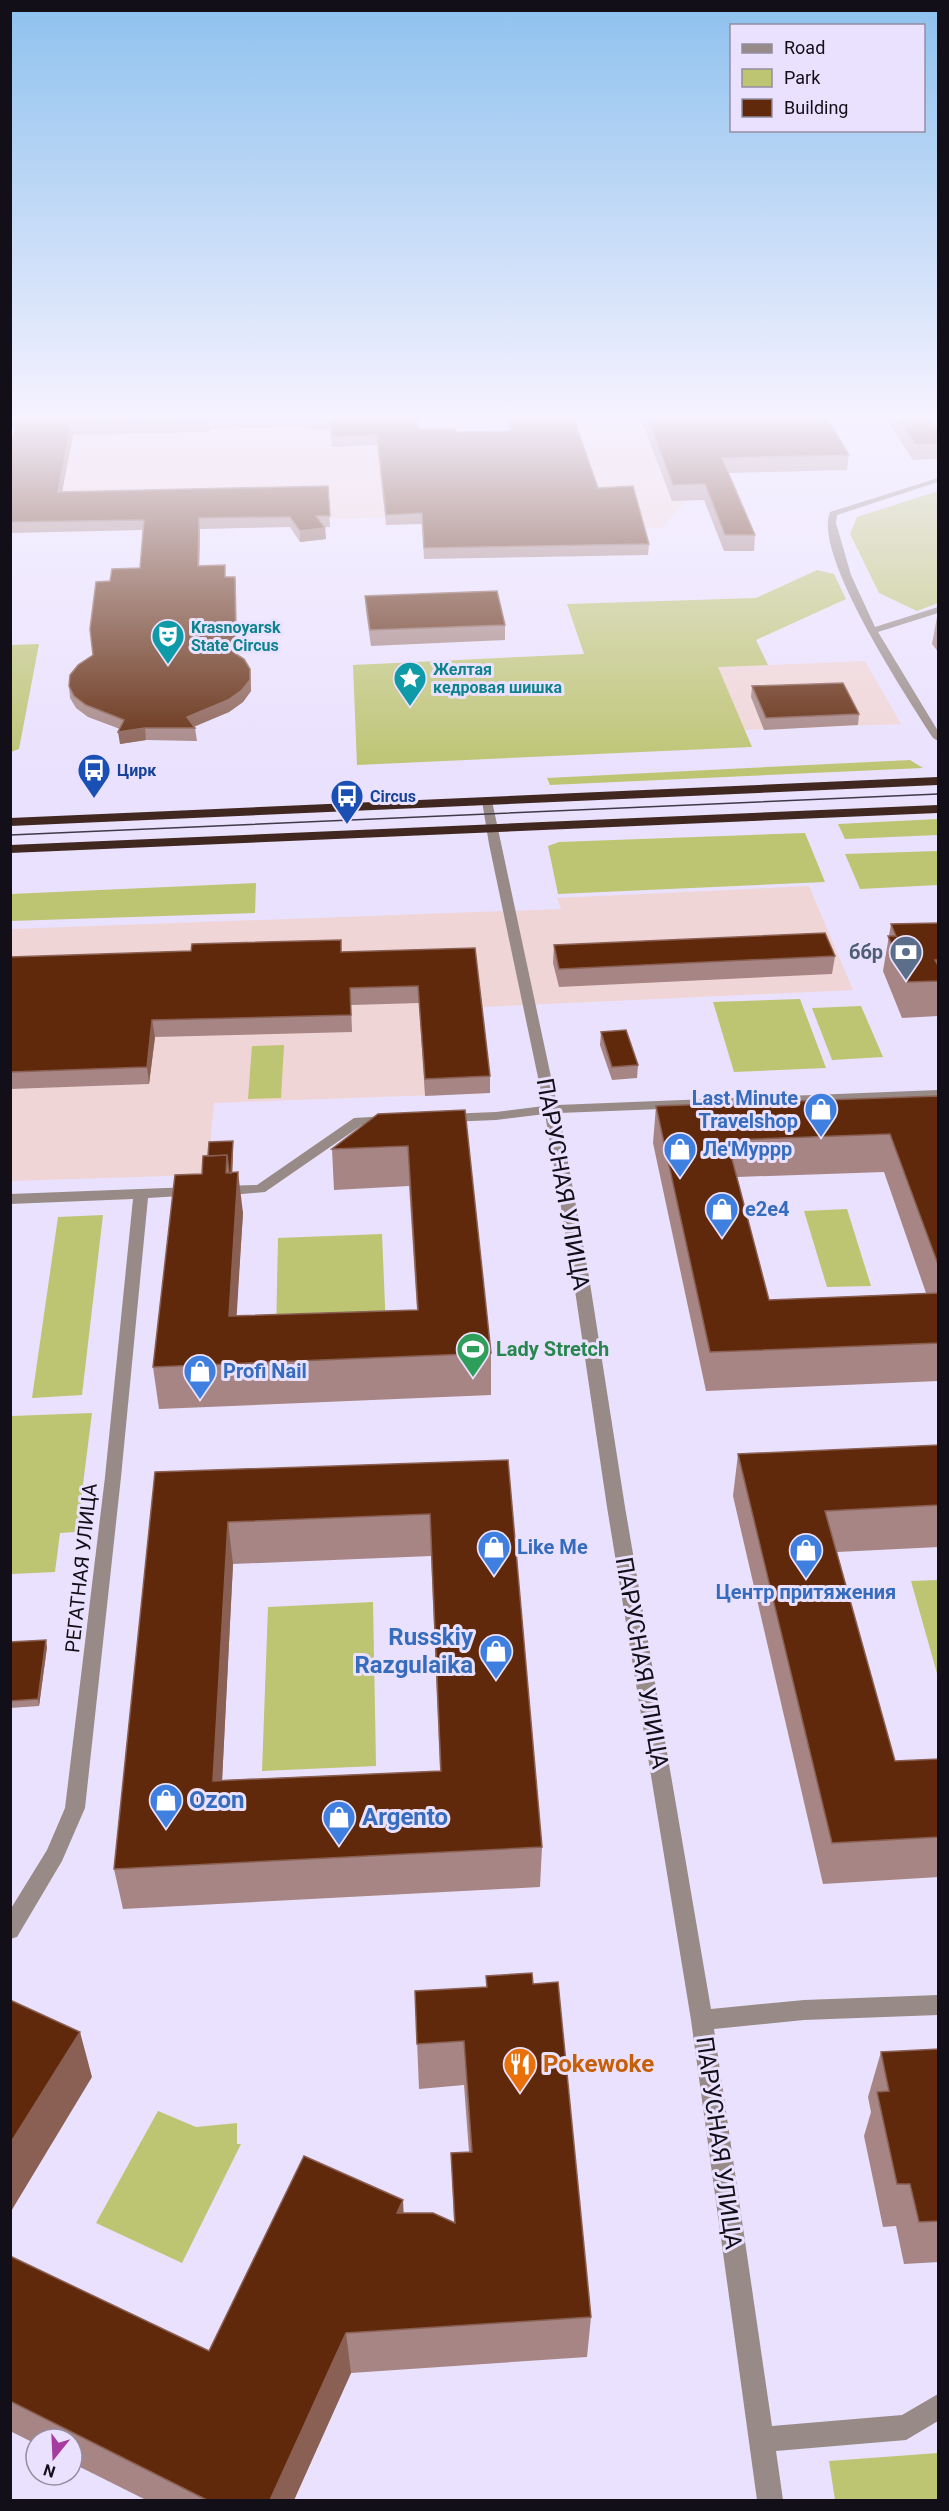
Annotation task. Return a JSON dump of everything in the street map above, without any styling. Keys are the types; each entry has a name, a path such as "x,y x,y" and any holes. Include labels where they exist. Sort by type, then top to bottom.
{"highway":[{"path":"10,822 939,781"},
{"path":"10,849 939,809"}],"street":[{"path":"834,536 842,564 871,631 939,738"},
{"path":"871,631 939,610"},
{"name":"ПАРУСНАЯ УЛИЦА","path":"487,801 510,925 550,1109 702,2020 770,2500"},
{"path":"429,1119 496,1116 550,1109 939,1094"},
{"path":"10,1199 260,1189 359,1121 396,1120"},
{"name":"РЕГАТНАЯ УЛИЦА","path":"10,1930 55,1855 75,1808 113,1477 141,1194"},
{"path":"702,2020 804,2010 939,2005"},
{"path":"761,2440 906,2427 939,2406"}],"shaded area":[{"path":"865,661 901,724 744,730 718,667"},
{"path":"809,886 853,990 481,1007 490,1093 214,1103 210,1148 233,1148 232,1174 11,1181 10,929 561,909 557,898"}],"green space":[{"path":"851,536 938,536 938,603 917,611 879,593"},
{"path":"817,570 834,574 846,599 756,640 768,665 718,667 752,747 357,765 353,665 584,654 567,604 756,598"},
{"path":"39,644 19,749 11,752 11,645"},
{"path":"910,760 923,768 550,785 547,778"},
{"path":"938,819 938,835 845,839 838,824"},
{"path":"805,833 825,882 558,894 548,846 559,842"},
{"path":"938,851 938,885 860,889 845,854"},
{"path":"256,883 255,913 11,921 11,894"},
{"path":"800,999 826,1068 734,1072 713,1002"},
{"path":"861,1006 883,1057 832,1060 812,1008"},
{"path":"284,1045 281,1098 248,1099 252,1046"},
{"path":"847,1209 871,1286 827,1287 804,1211"},
{"path":"103,1215 82,1395 32,1398 58,1217"},
{"path":"382,1234 386,1330 276,1335 278,1238"},
{"path":"92,1413 77,1532 60,1533 55,1572 11,1574 11,1416"},
{"path":"938,1580 938,1677 911,1581"},
{"path":"373,1602 376,1766 262,1771 268,1607"},
{"path":"158,2111 196,2127 237,2123 237,2144 241,2144 182,2263 96,2223"},
{"path":"938,2453 938,2500 835,2500 829,2461"}],"building":[{"name":"Krasnoyarsk State Circus","path":"143,536 199,536 198,566 225,565 225,577 235,577 236,654 244,659 250,669 250,680 242,690 228,700 187,717 195,728 145,728 118,732 124,720 86,705 74,696 69,686 70,675 78,665 93,655 90,629 96,582 110,581 112,569 140,568"},
{"path":"423,536 647,536 649,544 424,548"},
{"path":"497,591 505,625 370,630 365,596"},
{"path":"843,683 859,714 766,718 752,686"},
{"path":"939,923 939,960 935,960 939,967 939,981 908,982 888,936 896,936 891,924"},
{"path":"825,933 835,956 559,969 554,945"},
{"path":"341,940 341,952 475,948 490,1076 425,1079 418,986 350,988 351,1015 152,1020 147,1067 10,1072 10,957 191,951 192,944"},
{"path":"626,1030 638,1065 612,1067 601,1032"},
{"path":"938,1096 939,1267 890,1134 727,1140 769,1300 939,1293 939,1343 710,1352 656,1106"},
{"path":"465,1110 491,1353 153,1367 175,1175 202,1174 203,1156 227,1155 226,1173 238,1172 229,1316 418,1310 408,1146 332,1149 378,1114"},
{"path":"233,1141 231,1173 229,1173 227,1155 208,1156 209,1142"},
{"path":"939,1445 939,1505 825,1511 895,1761 939,1759 939,1837 832,1843 738,1454"},
{"path":"508,1460 542,1847 114,1869 155,1472","holes":["430,1514 441,1771 213,1781 228,1522"]},
{"path":"46,1640 38,1699 10,1701 10,1642"},
{"path":"532,1973 533,1984 558,1982 591,2317 346,2333 270,2500 207,2500 84,2438 84,2427 62,2427 10,2401 10,2256 209,2351 304,2156 403,2200 397,2213 433,2213 455,2223 451,2153 472,2152 464,2041 417,2044 415,1991 487,1987 486,1976"},
{"path":"10,2000 80,2032 10,2144"},
{"path":"939,2049 939,2221 919,2222 910,2184 897,2184 877,2092 889,2091 881,2052"}],"tram line":[{"path":"10,835 938,794"}],"place":[{"name":"Krasnoyarsk State Circus","path":"168,665"},
{"name":"Желтая кедровая шишка","path":"410,707"},
{"name":"Цирк","path":"94,799"},
{"name":"Circus","path":"347,825"},
{"name":"ббр","path":"906,981"},
{"name":"Last Minute Travelshop","path":"821,1138"},
{"name":"Ле'Муррр","path":"680,1178"},
{"name":"е2е4","path":"722,1238"},
{"name":"Lady Stretch","path":"473,1378"},
{"name":"Profi Nail","path":"200,1400"},
{"name":"Like Me","path":"494,1576"},
{"name":"Центр притяжения","path":"806,1579"},
{"name":"Russkiy Razgulaika","path":"496,1680"},
{"name":"Ozon","path":"166,1829"},
{"name":"Argento","path":"339,1846"},
{"name":"Pokewoke","path":"520,2093"}]}
